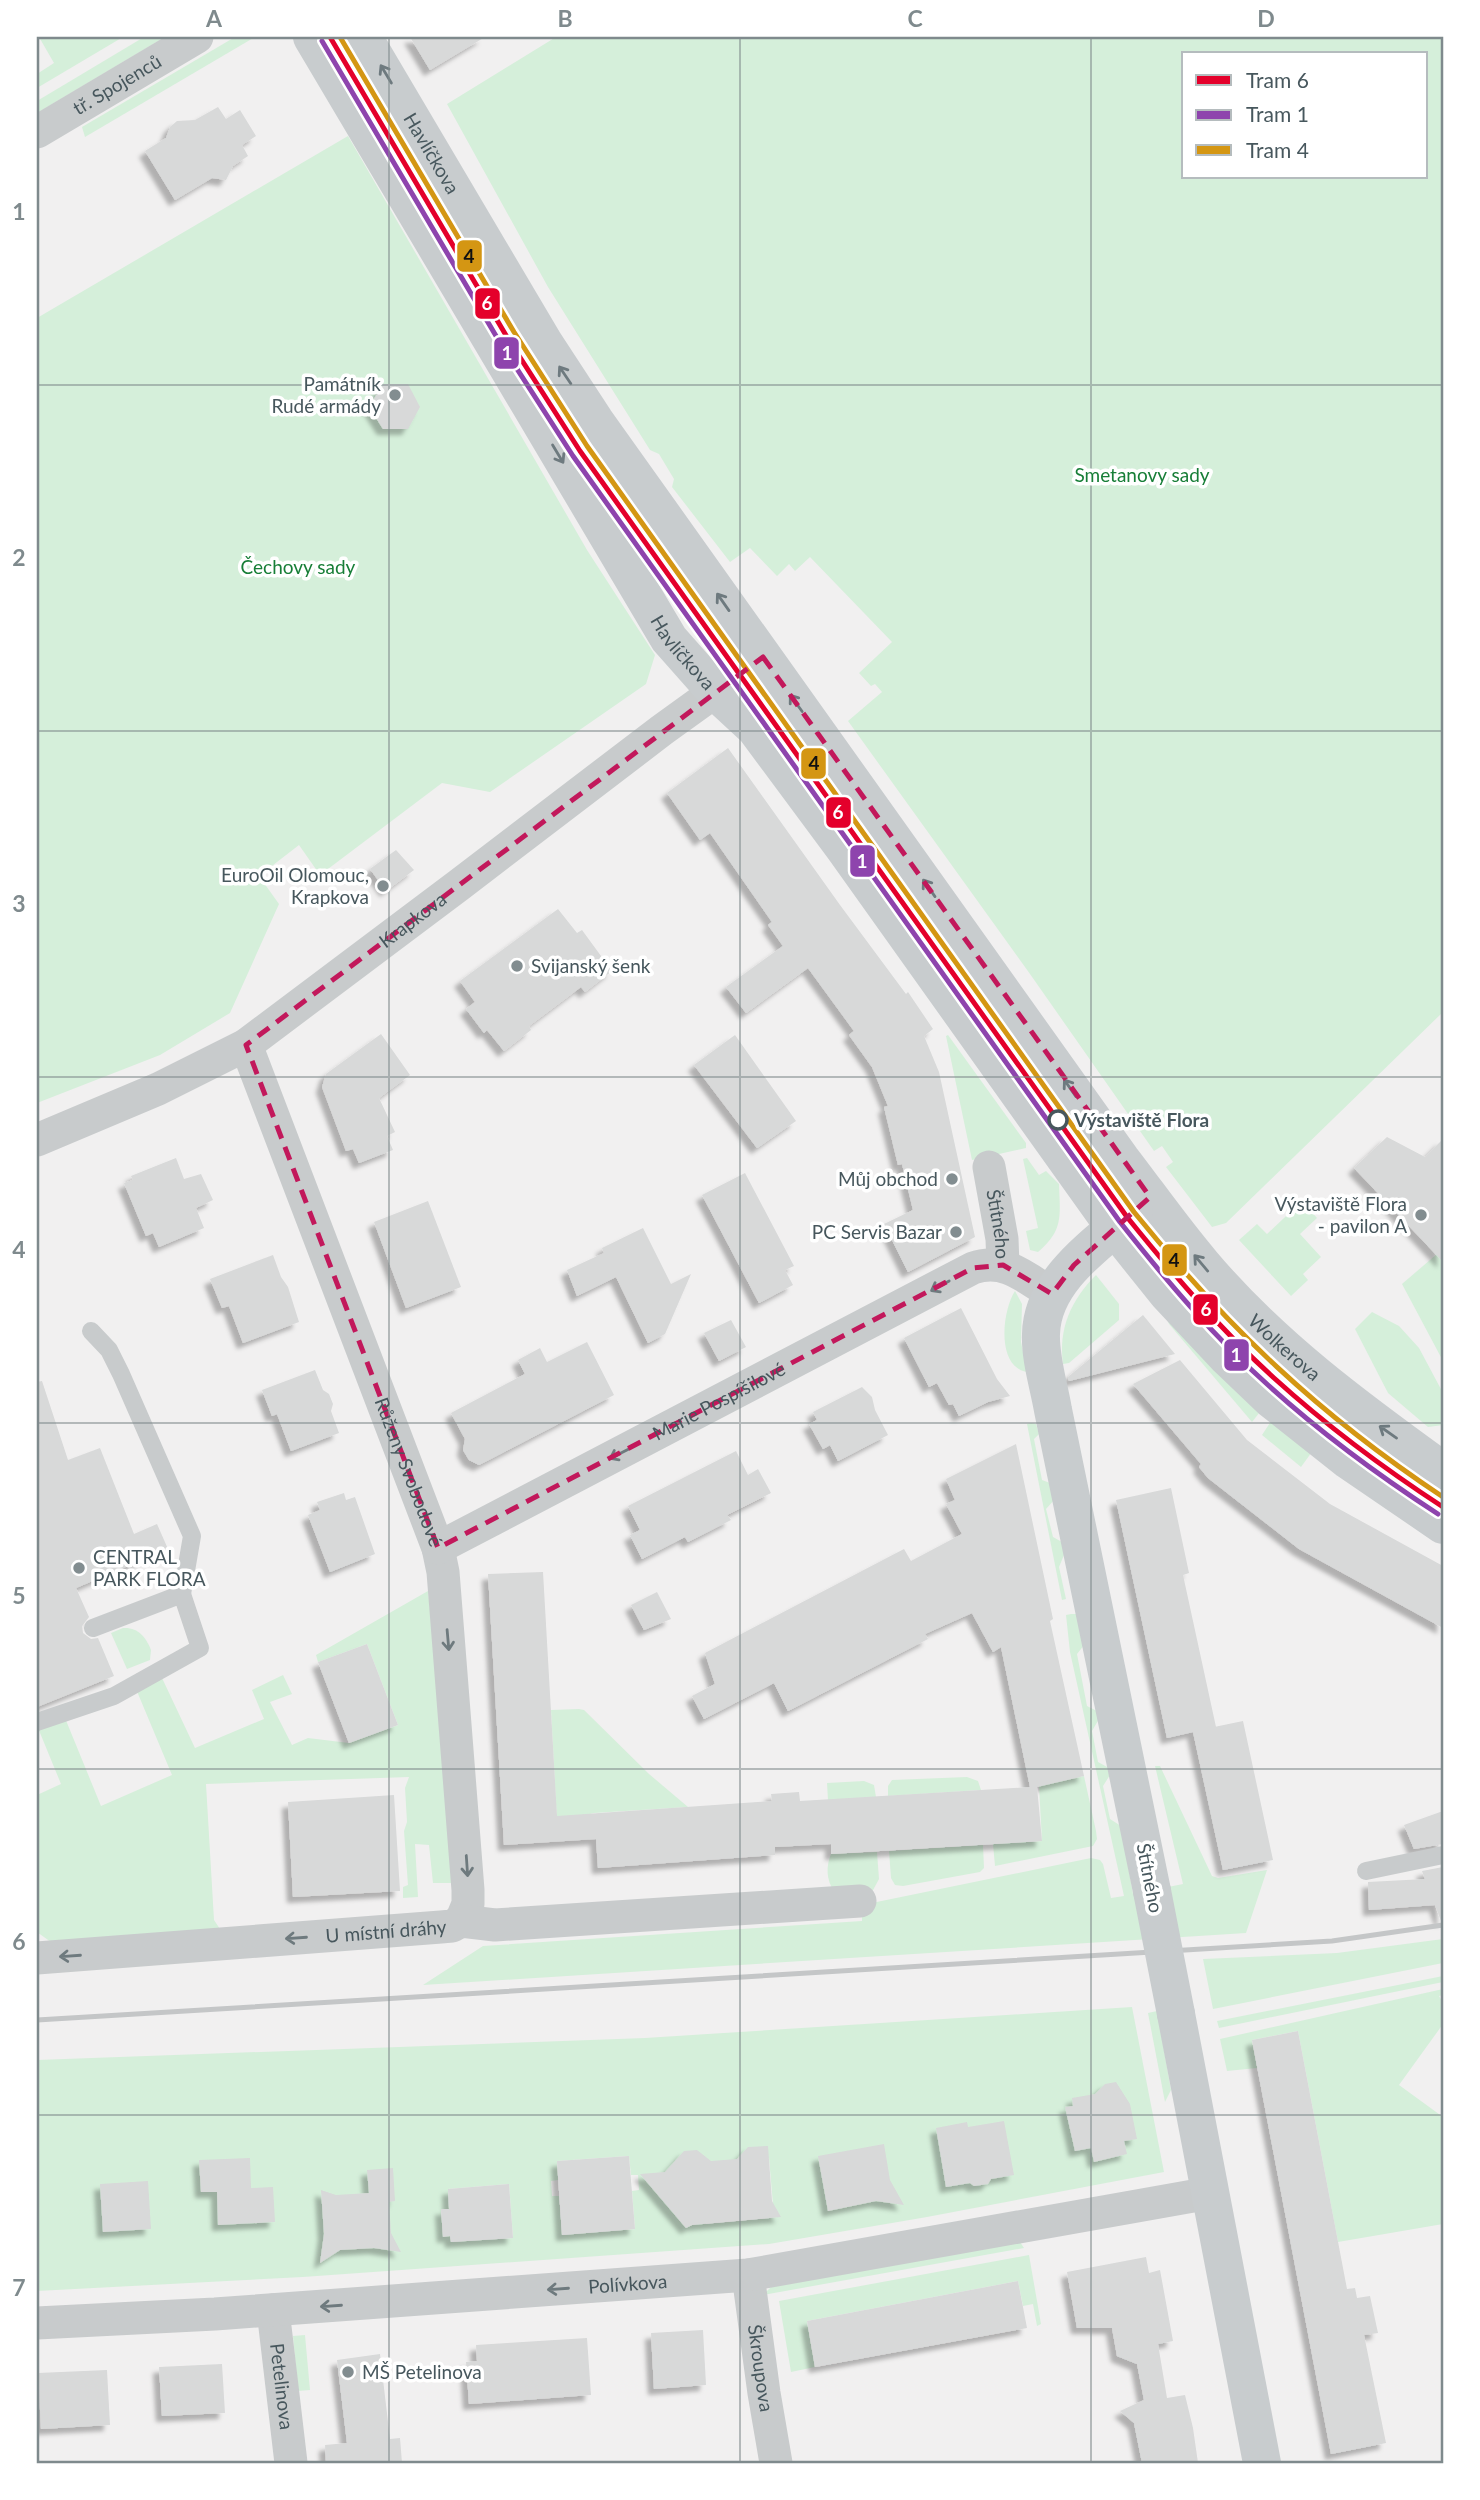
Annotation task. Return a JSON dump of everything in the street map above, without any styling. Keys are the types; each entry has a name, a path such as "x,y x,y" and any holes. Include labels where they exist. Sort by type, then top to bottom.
{"street":[{"name":"tř. Spojenců","path":"37,132 197,37"},
{"name":"Havlíčkova","path":"312,37 669,639 715,691 755,728 780,761 1115,1228"},
{"name":"Havlíčkova","path":"363,37 544,343 595,421 1150,1197"},
{"name":"Krapkova","path":"37,1140 158,1089 246,1045 763,657"},
{"name":"Růženy Svobodové","path":"246,1045 441,1560 468,1890 468,1904 461,1920"},
{"name":"Štítného","path":"989,1167 1002,1239 1003,1265 1052,1294"},
{"name":"Štítného","path":"1150,1197 1074,1265 1052,1294 1042,1321 1042,1348 1152,1891 1262,2463"},
{"name":"Wolkerova","path":"1150,1197 1208,1271 1294,1356 1381,1427 1443,1471"},
{"path":"1115,1228 1175,1301 1250,1380 1348,1460 1436,1506"},
{"name":"Marie Pospíšilové","path":"441,1560 973,1268 984,1264 1003,1265"},
{"name":"U místní dráhy","path":"37,1958 441,1927 452,1926 461,1920 495,1925 860,1901"},
{"name":"Polívkova","path":"37,2323 273,2310 748,2275 1210,2193"},
{"name":"Škroupova","path":"748,2275 776,2463"},
{"name":"Petelinova","path":"273,2310 291,2463"}],"lane":[{"path":"37,1722 114,1696 200,1648 182,1594 192,1536 121,1374 109,1350 91,1331"},
{"path":"93,1628 182,1594"},
{"path":"1366,1871 1443,1855"}],"highlighted area":[{"path":"763,657 1150,1197 1074,1265 1052,1294 1003,1265 973,1268 438,1548 246,1045"}],"green space":[{"path":"39,37 123,37 37,88 37,74 54,63"},
{"path":"144,37 165,37 37,113 37,101"},
{"path":"235,37 255,37 85,137 82,127"},
{"name":"Smetanovy sady","path":"556,37 1443,37 1443,1012 1226,1223 1212,1227 1166,1167 1173,1162 1162,1146 1154,1151 848,721 882,692 875,684 871,686 859,673 892,642 810,557 795,571 789,564 777,576 750,548 730,562 672,487 674,479 659,454 650,450 548,287 447,104"},
{"name":"Čechovy sady","path":"348,136 587,550 655,655 646,684 490,792 442,783 320,875 299,845 259,876 279,904 230,1013 160,1055 37,1103 37,318"},
{"path":"948,1035 1026,1143 1026,1148 972,1160 946,1036"},
{"path":"1027,1158 1039,1175 1046,1171 1059,1184 1059,1222 1052,1237 1038,1252 1030,1250 1026,1231 1038,1228 1023,1159"},
{"path":"1302,1201 1317,1218 1300,1234 1321,1257 1303,1274 1308,1280 1291,1296 1239,1240 1257,1224 1267,1234"},
{"path":"1437,1254 1443,1261 1443,1361 1402,1284"},
{"path":"1096,1275 1119,1304 1119,1320 1069,1363 1063,1364 1063,1339 1068,1316"},
{"path":"1015,1291 1022,1304 1021,1342 1027,1372 1017,1368 1010,1360 1004,1337 1007,1311"},
{"path":"1372,1312 1399,1326 1419,1348 1443,1393 1443,1425 1428,1427 1388,1393 1355,1329"},
{"path":"1166,1317 1267,1403 1252,1422 1169,1324"},
{"path":"1277,1412 1317,1445 1301,1467 1262,1435"},
{"path":"1027,1424 1036,1424 1039,1434 1034,1439 1042,1480 1050,1483 1054,1500 1046,1509 1053,1537 1062,1542 1064,1555 1059,1567 1066,1599 1062,1600"},
{"path":"428,1591 459,1883 433,1883 429,1845 415,1844 418,1897 403,1898 403,1887 408,1885 404,1831 407,1822 405,1788 409,1777 206,1784 214,1920 220,1929 55,1945 37,1932 37,1795 61,1784 38,1728 65,1718 101,1806 172,1775 136,1689 162,1678 195,1748 264,1719 252,1690 283,1675 292,1694 270,1702 292,1745 308,1738 349,1743 398,1725 367,1644 318,1662 316,1655"},
{"path":"1076,1614 1085,1644 1077,1654 1087,1706 1097,1711 1099,1719 1092,1731 1098,1762 1109,1768 1110,1775 1103,1786 1110,1819 1121,1826 1133,1894 1183,1884 1155,1766 1160,1766 1212,1876 1218,1878 1267,1870 1246,1933 423,1985 483,1946 862,1921 862,1905 1091,1858 1100,1860 1103,1864 1111,1898 1124,1896 1070,1652 1066,1615"},
{"path":"123,1628 133,1629 144,1637 151,1650 150,1660 127,1669 111,1633"},
{"path":"551,1710 584,1710 649,1774 688,1807 594,1813 557,1822"},
{"path":"1084,1776 1096,1831 1097,1839 1093,1846 995,1866 993,1844 1042,1841 1039,1786"},
{"path":"967,1777 978,1781 981,1790 888,1796 888,1786 892,1780"},
{"path":"864,1781 874,1785 876,1797 828,1800 827,1783"},
{"path":"983,1845 984,1868 980,1872 903,1886 895,1885 891,1878 889,1851"},
{"path":"877,1852 879,1879 872,1892 834,1891 828,1873 831,1854"},
{"path":"1443,1939 1443,1963 1213,2009 1203,1959 1337,1953"},
{"path":"1443,1976 1443,1982 1219,2028 1217,2021"},
{"path":"1443,1989 1443,1995 1439,1996 1443,2003 1443,2024 1399,2085 1443,2117 1443,2224 1338,2242 1298,2031 1252,2040 1257,2068 1227,2071 1220,2039"},
{"path":"1132,2007 1164,2172 769,2244 303,2277 37,2291 37,2060 645,2038","holes":["629,2156 631,2175 638,2175 639,2190 632,2191 635,2229 562,2235 559,2196 552,2196 551,2181 558,2180 557,2161","769,2158 774,2216 688,2226 679,2220 679,2215 742,2159","509,2184 513,2238 451,2242 450,2236 443,2236 441,2210 449,2209 448,2189"]},
{"path":"1157,2011 1171,2090 1165,2102 1148,2013"},
{"path":"1020,2242 1024,2248 763,2295 771,2287"},
{"path":"1029,2255 1041,2324 1037,2326 1033,2304 1023,2306 1018,2281 807,2321 815,2367 791,2372 779,2301"},
{"path":"305,2335 310,2390 298,2391 293,2336"}],"building":[{"path":"410,37 485,37 430,70"},
{"path":"218,107 226,119 240,110 256,136 242,145 248,156 233,166 226,180 212,178 175,200 145,151 166,138 170,127 177,121 195,120"},
{"name":"Památník Rudé armády","path":"383,384 408,384 420,407 408,429 383,429 369,407"},
{"path":"728,748 933,1029 924,1036 939,1072 975,1237 908,1272 884,1224 913,1210 902,1164 898,1165 884,1107 888,1106 872,1067 849,1035 854,1031 808,968 746,1013 726,987 783,946 768,925 772,922 710,833 700,840 667,793"},
{"path":"396,850 414,870 386,891 370,869"},
{"path":"558,909 577,933 582,930 612,971 585,992 581,987 529,1026 531,1030 504,1051 487,1030 484,1033 466,1009 475,1002 460,981"},
{"path":"381,1034 410,1075 379,1098 395,1132 387,1136 393,1150 359,1163 353,1149 346,1151 322,1087 326,1074"},
{"path":"735,1035 796,1121 757,1148 694,1065"},
{"name":"Výstaviště Flora - pavilon A","path":"1387,1137 1425,1157 1443,1139 1443,1262 1354,1168"},
{"path":"176,1158 184,1179 201,1174 213,1200 196,1208 204,1228 159,1247 153,1233 146,1236 124,1183 133,1180 131,1176"},
{"path":"745,1173 794,1266 785,1270 793,1285 759,1303 702,1195"},
{"path":"428,1201 461,1287 406,1308 374,1222"},
{"path":"643,1228 671,1284 691,1274 665,1334 648,1343 616,1277 577,1296 567,1270 604,1253 602,1248"},
{"path":"273,1255 288,1287 299,1322 243,1343 229,1306 222,1308 210,1279"},
{"path":"961,1308 997,1379 1010,1396 988,1402 959,1416 953,1404 949,1405 937,1383 929,1387 904,1338"},
{"path":"1143,1315 1175,1354 1069,1381 1068,1377"},
{"path":"731,1320 746,1347 719,1361 704,1333"},
{"path":"587,1342 614,1395 479,1465 469,1460 463,1450 465,1439 451,1413 525,1374 518,1360 540,1348 547,1362"},
{"path":"1180,1360 1247,1440 1330,1504 1443,1566 1443,1628 1299,1549 1208,1478 1199,1467 1201,1464 1133,1384"},
{"path":"315,1370 323,1390 329,1394 333,1404 331,1411 339,1433 291,1451 277,1414 272,1416 262,1390"},
{"name":"CENTRAL PARK FLORA","path":"42,1381 68,1460 100,1448 134,1534 157,1524 168,1549 76,1588 89,1617 82,1626 83,1633 91,1639 98,1638 114,1676 37,1707 37,1382"},
{"path":"862,1387 872,1397 875,1410 888,1435 838,1461 830,1445 823,1449 809,1424 817,1420 813,1412"},
{"path":"1016,1444 1053,1619 1050,1621 1084,1776 1037,1787 1042,1841 831,1854 831,1844 775,1847 775,1855 598,1868 596,1839 504,1845 488,1574 543,1572 557,1816 772,1801 771,1794 799,1792 800,1801 1030,1787 1001,1647 993,1652 972,1613 925,1634 928,1639 788,1711 774,1683 704,1719 692,1696 715,1684 705,1653 904,1549 911,1561 962,1534 946,1504 955,1500 946,1479"},
{"path":"736,1451 748,1475 758,1469 771,1493 727,1515 731,1520 688,1542 685,1537 642,1559 630,1535 640,1530 628,1506"},
{"path":"1171,1488 1189,1573 1183,1575 1216,1727 1243,1721 1273,1860 1223,1870 1193,1732 1167,1738 1116,1500"},
{"path":"344,1493 346,1500 355,1497 375,1554 330,1572 308,1515 320,1510 317,1502"},
{"path":"657,1592 671,1619 644,1630 631,1605"},
{"path":"367,1644 398,1725 349,1743 318,1662"},
{"path":"394,1795 400,1891 293,1897 288,1802"},
{"path":"1443,1811 1443,1844 1414,1849 1404,1825"},
{"path":"1443,1867 1443,1921 1435,1905 1369,1910 1368,1882 1425,1879 1422,1871"},
{"path":"1298,2031 1347,2289 1355,2288 1357,2298 1370,2296 1378,2333 1364,2335 1386,2443 1331,2454 1252,2040"},
{"path":"1116,2082 1130,2104 1137,2139 1124,2141 1127,2154 1094,2162 1091,2148 1075,2151 1065,2107 1073,2106 1072,2098 1095,2094 1105,2084"},
{"path":"1004,2121 1014,2175 991,2179 988,2184 974,2186 970,2183 946,2187 936,2128 967,2122 968,2127"},
{"path":"884,2144 890,2180 904,2205 876,2201 828,2211 818,2156"},
{"path":"768,2146 772,2201 781,2217 692,2225 686,2228 640,2174 665,2172 684,2151 697,2150 711,2161 737,2159 748,2147"},
{"path":"629,2156 635,2229 562,2235 557,2161"},
{"path":"250,2158 251,2188 273,2187 275,2222 218,2225 217,2192 201,2192 199,2160"},
{"path":"393,2168 395,2201 389,2202 391,2233 401,2252 374,2248 340,2250 320,2263 324,2234 321,2190 336,2195 369,2193 367,2170"},
{"path":"148,2181 151,2229 103,2232 100,2184"},
{"path":"509,2184 513,2238 451,2242 450,2236 443,2237 441,2209 449,2209 448,2189"},
{"path":"1146,2257 1149,2273 1160,2270 1173,2341 1158,2344 1167,2398 1185,2395 1198,2463 1142,2463 1134,2423 1120,2411 1144,2400 1137,2364 1117,2356 1112,2328 1077,2328 1067,2272"},
{"path":"1018,2281 1027,2328 815,2367 807,2321"},
{"path":"703,2330 706,2385 654,2389 651,2333"},
{"path":"587,2338 591,2395 469,2404 466,2362 477,2361 476,2345"},
{"path":"380,2354 390,2439 400,2438 402,2463 326,2463 325,2445 347,2443 337,2360"},
{"path":"222,2364 225,2413 162,2416 159,2367"},
{"path":"107,2370 110,2425 41,2429 38,2373"}],"railway":[{"path":"37,2020 1332,1941 1443,1925"}],"tram line":[{"name":"6","path":"330,37 507,337 580,451 1127,1217 1198,1301 1274,1378 1356,1446 1443,1507"},
{"name":"4","path":"340,37 514,332 587,446 1134,1212 1204,1294 1277,1367 1355,1434 1443,1497"},
{"name":"1","path":"322,41 499,341 573,456 1120,1222 1191,1307 1268,1385 1350,1453 1438,1514"}],"place":[{"name":"Památník Rudé armády","path":"395,395"},
{"name":"EuroOil Olomouc, Krapkova","path":"383,886"},
{"name":"Svijanský šenk","path":"517,966"},
{"name":"Výstaviště Flora","path":"1058,1120"},
{"name":"Můj obchod","path":"952,1179"},
{"name":"Výstaviště Flora - pavilon A","path":"1421,1215"},
{"name":"PC Servis Bazar","path":"956,1232"},
{"name":"CENTRAL PARK FLORA","path":"79,1568"},
{"name":"MŠ Petelinova","path":"348,2372"}]}
